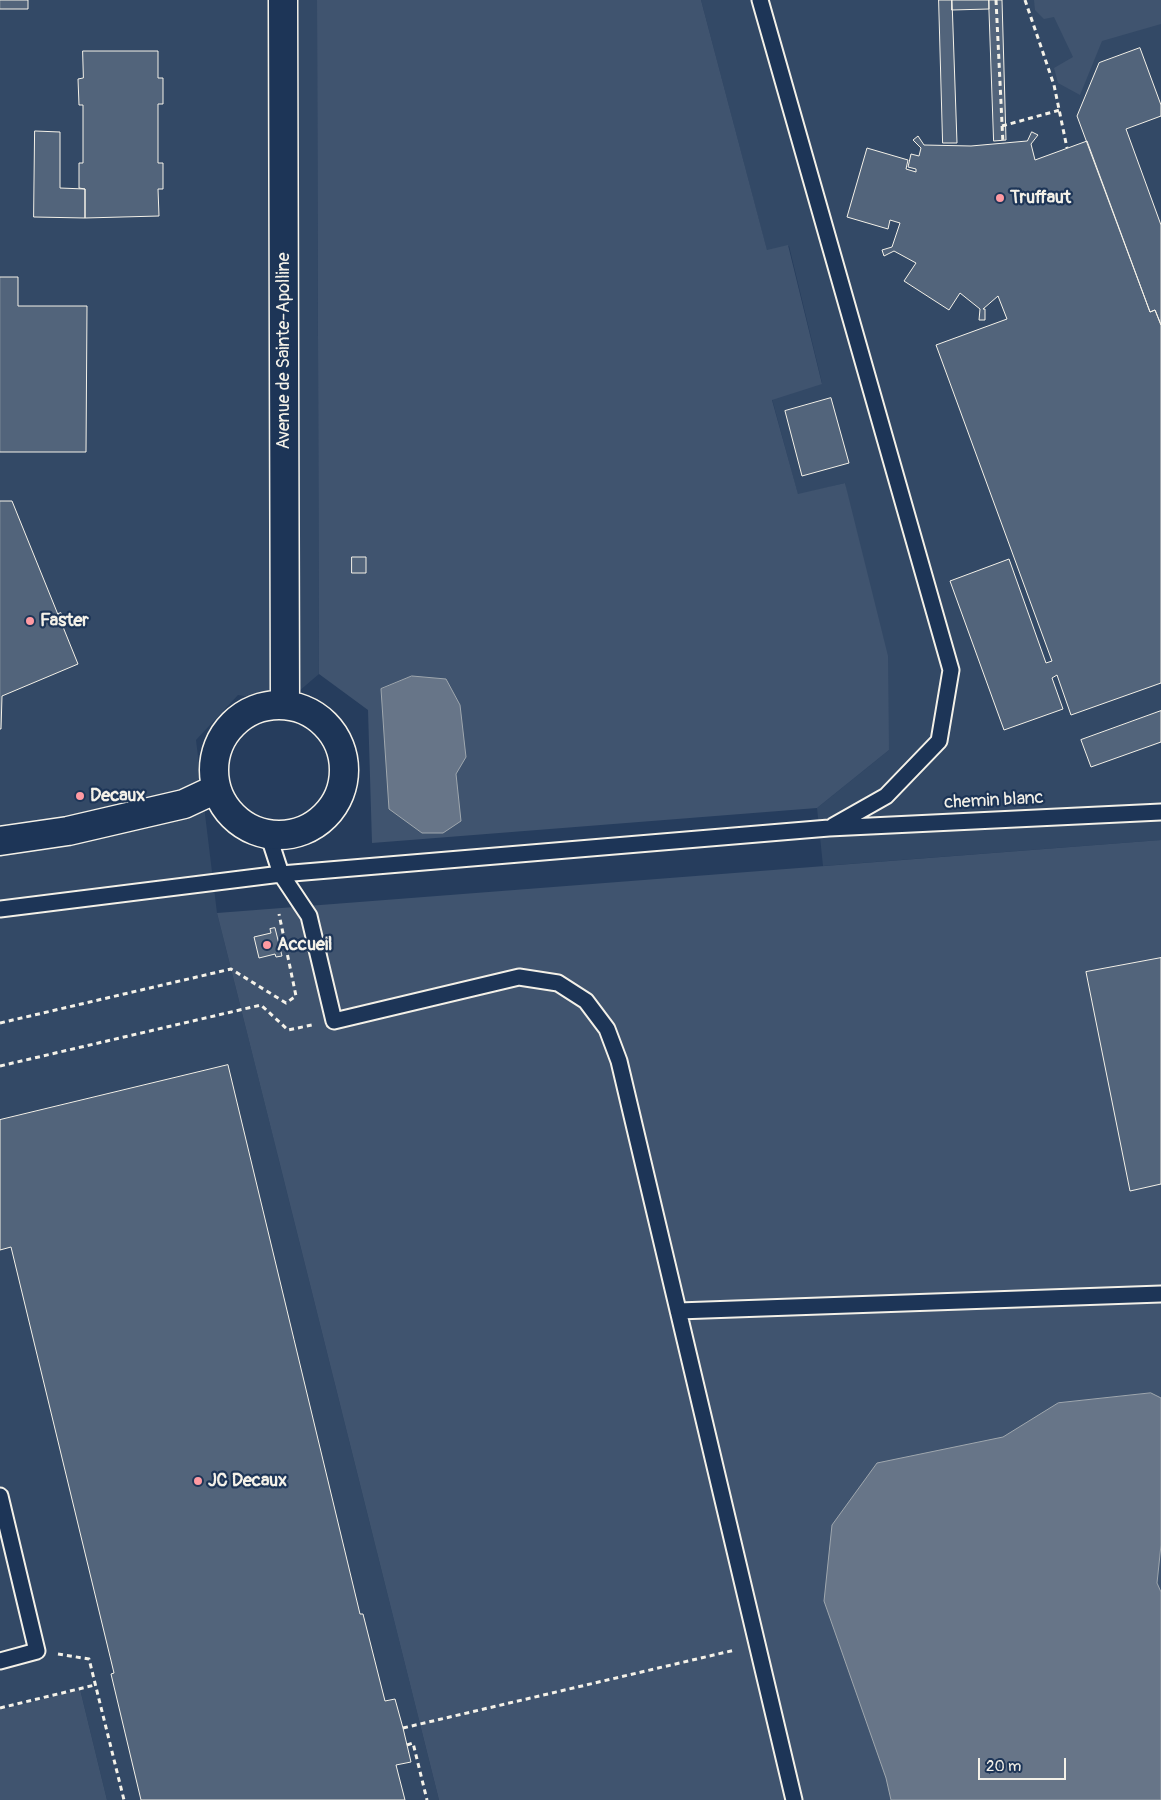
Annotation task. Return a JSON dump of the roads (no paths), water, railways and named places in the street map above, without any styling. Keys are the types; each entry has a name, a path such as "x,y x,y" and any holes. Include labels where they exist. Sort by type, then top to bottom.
{"street":[{"name":"Avenue de Sainte-Apolline","path":"283,0 284,703"},
{"path":"284,703 300,708 319,718 334,735 342,754 344,776 338,796 326,814 310,827 290,834 268,834 249,828 233,816 216,789 214,762 219,743 229,727 244,715 260,707 284,703"},
{"path":"0,842 68,831 184,804 216,789"}],"lane":[{"path":"760,0 951,670 939,741 886,796 829,828"},
{"name":"chemin blanc","path":"0,909 281,874 829,828 1161,812"},
{"path":"268,834 281,874 309,916 334,1021 519,977 558,983 586,1001 607,1029 619,1061 794,1800"},
{"path":"678,1311 1161,1294"},
{"path":"0,1496 37,1651 0,1661"}],"place":[{"name":"Truffaut","path":"1000,198"},
{"name":"Faster","path":"30,621"},
{"name":"Decaux","path":"80,796"},
{"name":"Accueil","path":"267,945"},
{"name":"JC Decaux","path":"198,1481"}]}
